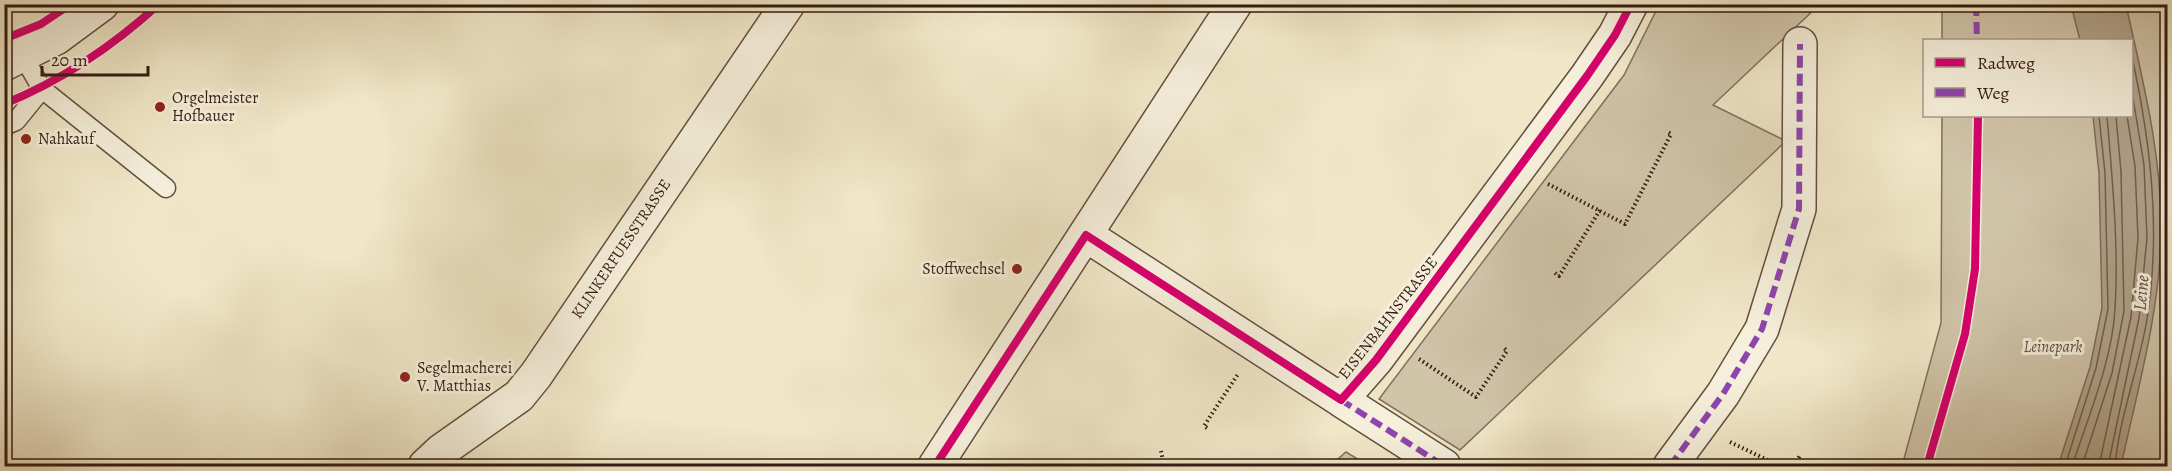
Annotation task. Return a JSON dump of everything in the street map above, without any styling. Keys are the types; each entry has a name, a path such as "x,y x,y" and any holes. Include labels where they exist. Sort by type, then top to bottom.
{"street":[{"path":"14,60 56,38 102,4"},
{"name":"KLINKERFUESSTRASSE","path":"425,466 441,451 519,396 536,375 788,4"},
{"path":"935,466 1235,4"},
{"name":"EISENBAHNSTRASSE","path":"1086,235 1341,400 1391,340 1592,68 1630,4"},
{"path":"1670,466 1723,394 1762,328 1799,209 1800,44"},
{"path":"1341,400 1444,466"}],"lane":[{"path":"14,60 42,89 166,188"},
{"path":"4,126 16,121 42,89"}],"path":[{"path":"1518,169 1625,224 1651,169 1671,134 1668,132"},
{"path":"1555,273 1559,276 1600,210"},
{"path":"1391,340 1476,398 1508,351 1504,348"},
{"path":"1207,428 1204,426 1257,346"},
{"path":"1700,427 1780,466"},
{"path":"1161,451 1164,466"},
{"path":"1795,466 1800,455"}],"green space":[{"path":"1659,5 1819,5 1713,105 1786,141 1460,450 1379,399 1624,75"},
{"name":"Leinepark","path":"1942,5 2167,5 2167,466 1902,466 1941,323 1942,117 2133,117 2133,39 1942,39"},
{"path":"1346,452 1369,466 1330,466"}],"water":[{"name":"Leine","path":"2071,5 2126,5 2151,120 2159,179 2161,238 2156,296 2121,466 2058,466 2090,367 2102,308 2099,173 2093,117 2133,117 2133,39 2080,39"}],"marked path":[{"path":"1976,4 1977,39"},
{"path":"1670,466 1723,394 1762,329 1799,209 1800,44"},
{"path":"1341,400 1444,466"}],"cycle path":[{"path":"4,39 41,24 71,4"},
{"path":"4,104 26,95 86,61 159,4"},
{"path":"935,466 1086,235 1341,400 1376,360 1587,76 1615,35 1631,4"},
{"path":"1927,466 1965,334 1975,269 1978,117"}],"place":[{"name":"Orgelmeister Hofbauer","path":"160,107"},
{"name":"Nahkauf","path":"26,139"},
{"name":"Stoffwechsel","path":"1017,269"},
{"name":"Segelmacherei V. Matthias","path":"405,377"}]}
